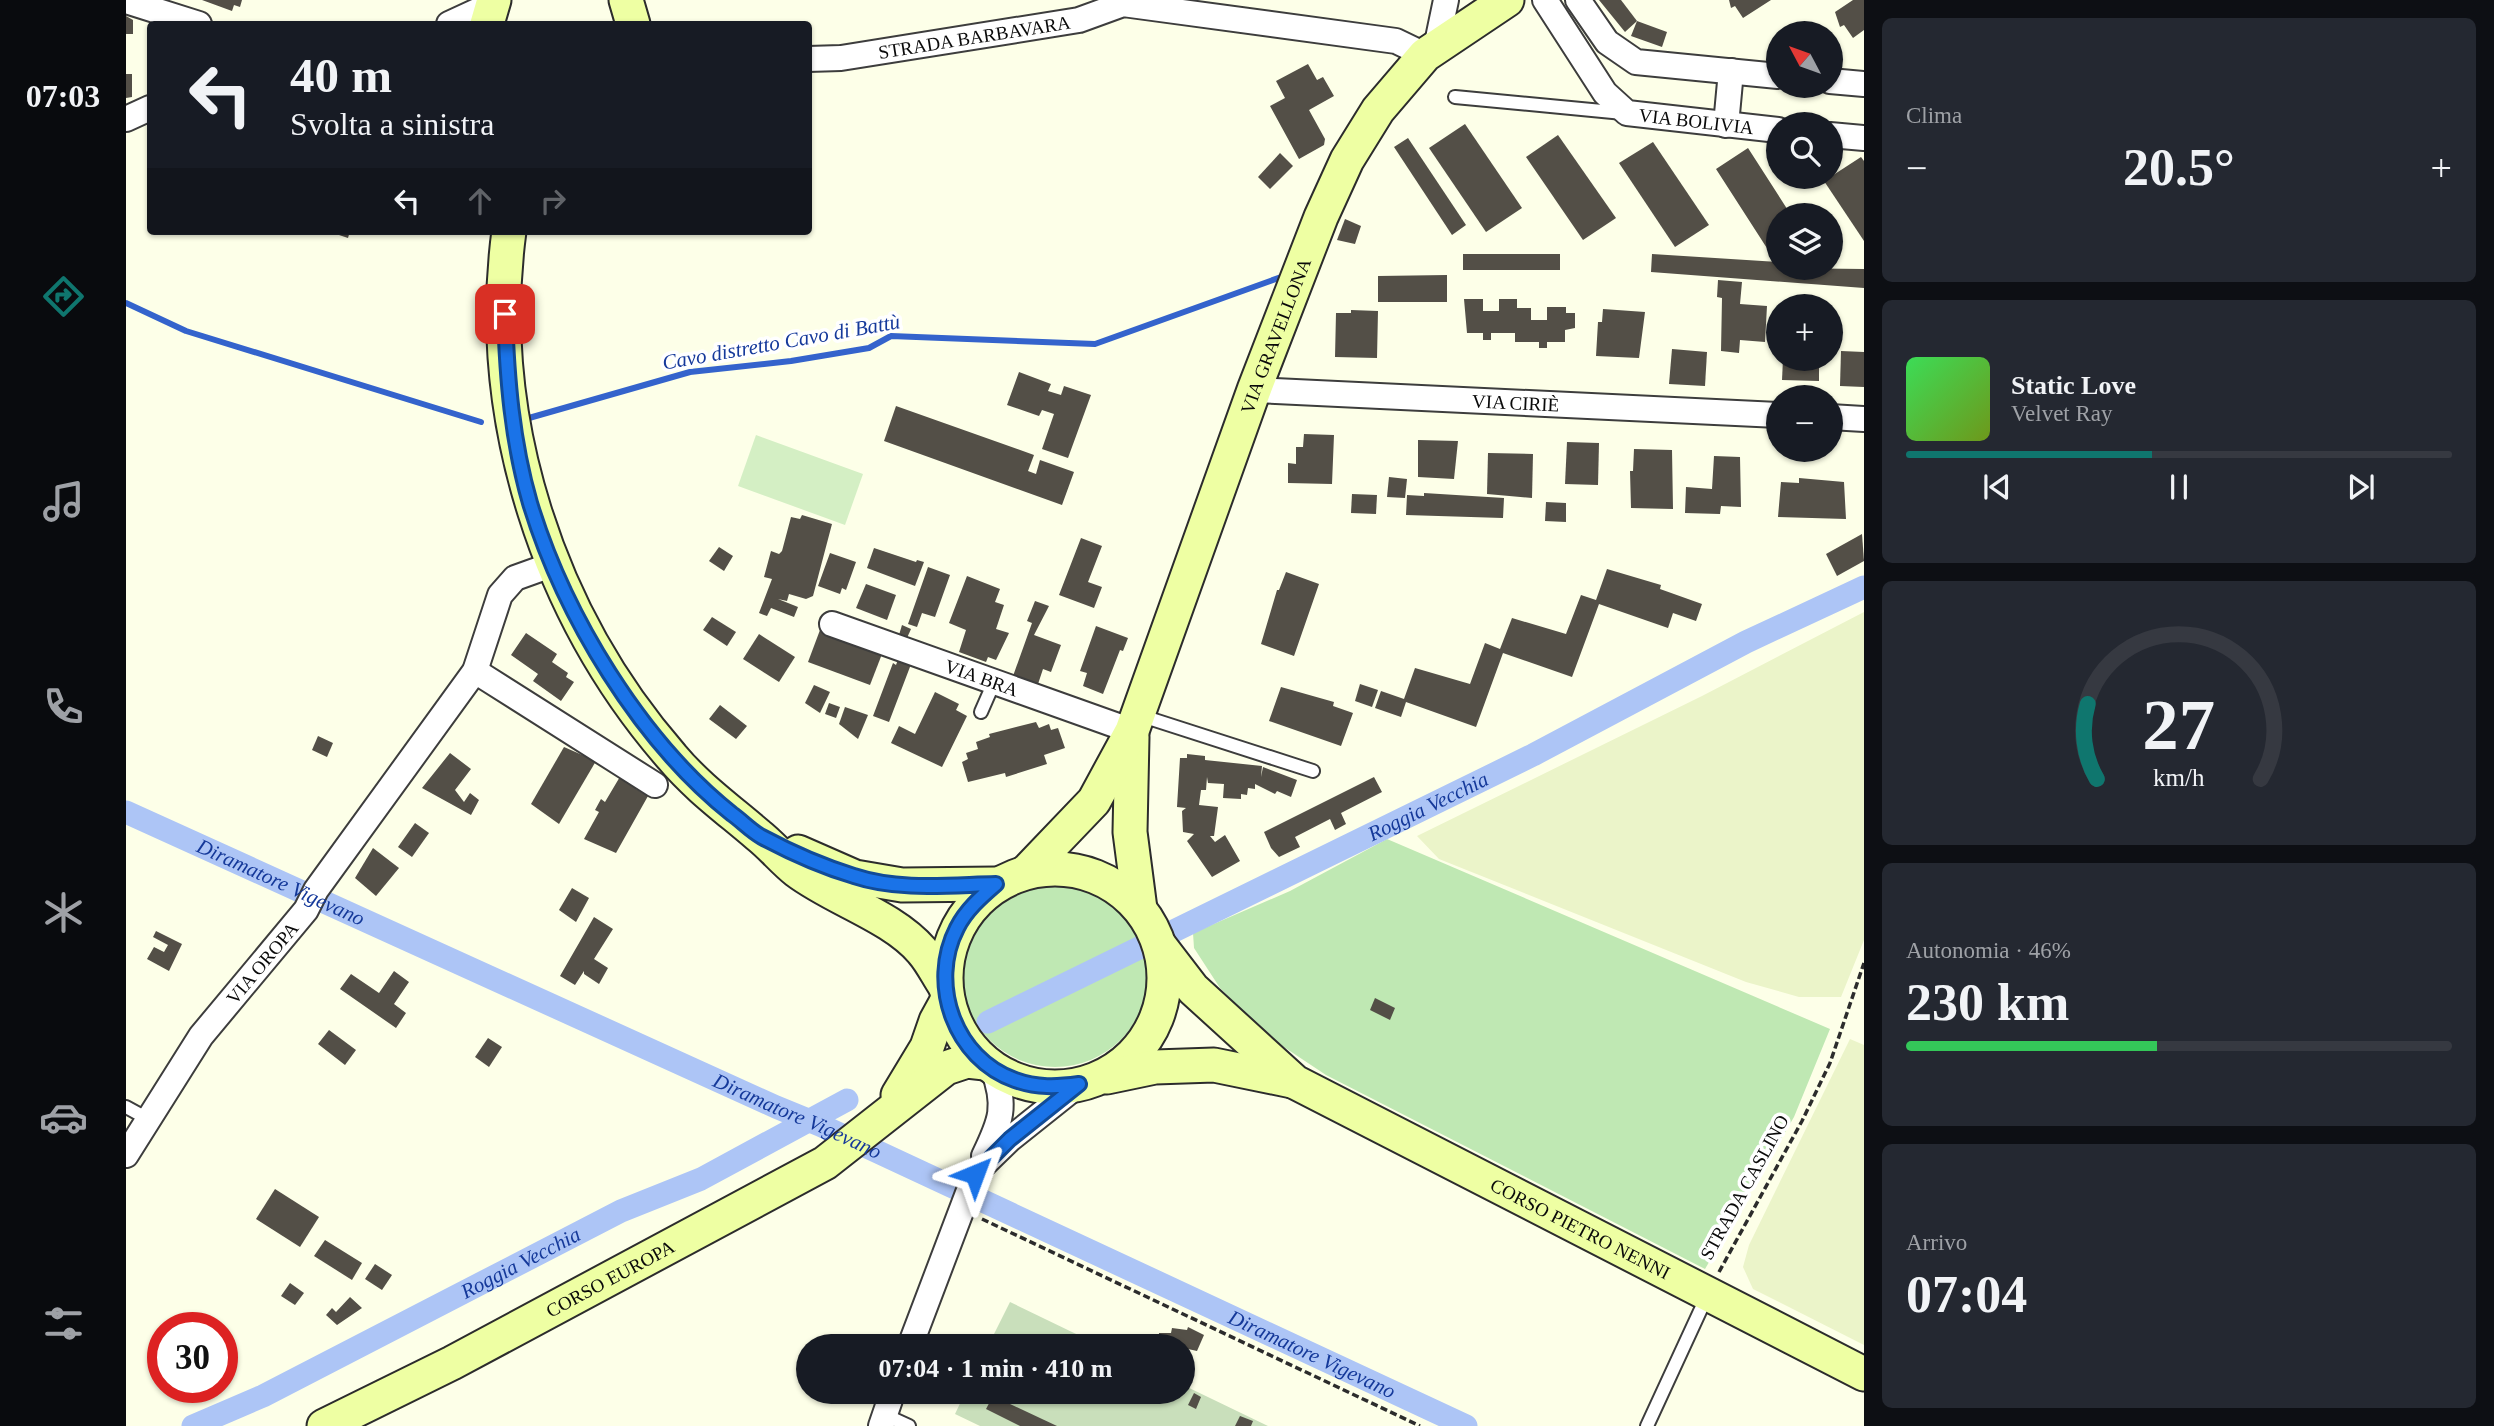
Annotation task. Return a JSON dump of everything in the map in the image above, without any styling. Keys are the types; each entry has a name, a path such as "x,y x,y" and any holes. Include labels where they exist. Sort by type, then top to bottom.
{"main road":[{"name":"VIA GRAVELLONA","path":"1027,871 1094,801 1135,723 1254,390 1321,217 1348,160 1378,110 1431,51 1507,0"},
{"path":"509,235 505,314 509,395 530,501 554,564 586,633 633,705 672,757 718,803 760,836 797,871 905,936 921,950 946,994 955,1025 968,1045 989,1066 1034,1086 1087,1082 1118,1067 1138,1048 1153,1026 1162,1000 1164,972 1153,931 1123,891 1101,878 1077,870 1052,867 1027,871 996,884 974,903 957,928 947,956 946,994 927,1047 886,1114"},
{"name":"VIA GRAVELLONA","path":"1135,723 1129,832 1153,931"},
{"path":"760,836 855,877 902,885 996,884"},
{"name":"CORSO PIETRO NENNI","path":"1153,931 1193,989 1295,1082 1707,1296 1864,1374"},
{"name":"CORSO EUROPA","path":"324,1426 452,1363 825,1163 946,1068 967,1061 989,1066"},
{"name":"CORSO PIETRO NENNI","path":"1087,1082 1155,1067 1214,1065 1295,1082"}],"street":[{"path":"1431,51 1446,0"},
{"name":"VIA BOLIVIA","path":"1545,0 1605,93 1627,113 1766,129"},
{"path":"1578,0 1607,42 1636,62 1766,75"},
{"path":"126,1 189,21"},
{"name":"STRADA BARBAVARA","path":"812,59 841,58 1079,20 1124,4 1396,41 1431,51"},
{"path":"457,21 491,9"},
{"path":"1726,125 1731,71"},
{"path":"1843,82 1864,84"},
{"path":"126,119 147,109"},
{"path":"1843,136 1864,138"},
{"name":"VIA CIRIÈ","path":"1254,390 1766,414"},
{"path":"1843,418 1864,419"},
{"name":"VIA OROPA","path":"126,1155 201,1036 311,900 475,671 500,595 515,578 554,564"},
{"name":"VIA BRA","path":"832,624 995,680 1135,723"},
{"path":"475,671 655,785"},
{"path":"914,1334 961,1207 996,1131 1003,1105 989,1066"},
{"path":"976,1173 1010,1139 1087,1082"}],"lane":[{"path":"1455,97 1627,113"},
{"path":"981,712 995,680"},
{"path":"1135,723 1313,771"},
{"path":"126,1107 148,1119"},
{"path":"1647,1426 1707,1296"},
{"path":"883,1420 909,1426"}],"path":[{"name":"STRADA CASLINO","path":"1707,1296 1824,1074 1864,963"},
{"path":"961,1207 1420,1426"}],"green space":[{"path":"756,435 863,474 845,525 738,486"},
{"path":"1864,612 1864,940 1841,997 1799,997 1746,982 1439,859 1417,836 1702,696"},
{"path":"1387,839 1830,1029 1794,1117 1705,1269 1326,1075 1266,1035 1220,988 1194,948 1193,933 1290,891"},
{"path":"1055,881 1091,888 1121,908 1141,938 1148,974 1141,1010 1121,1040 1091,1060 1055,1067 1019,1060 989,1040 969,1010 962,974 969,938 989,908 1019,888"},
{"path":"1850,1039 1864,1045 1864,1345 1753,1289 1743,1267 1749,1245"},
{"path":"1010,1302 1076,1334 994,1334"},
{"path":"1195,1391 1268,1426 980,1426 955,1414 960,1404 1195,1404"}],"building":[{"path":"202,0 242,0 240,7 234,5 232,11"},
{"path":"1599,0 1621,0 1637,21 1625,32"},
{"path":"1729,0 1771,0 1743,18 1735,6 1731,8"},
{"path":"1853,0 1864,0 1864,30 1853,38 1843,26 1843,21 1838,21 1835,12"},
{"path":"126,16 133,20 133,34 126,34"},
{"path":"1637,21 1667,32 1662,47 1631,36"},
{"path":"1308,64 1317,80 1323,77 1334,96 1309,110 1325,139 1324,145 1299,159 1270,106 1285,98 1276,81"},
{"path":"126,74 132,74 132,97 126,98"},
{"path":"1465,124 1522,208 1486,232 1429,148"},
{"path":"1558,135 1616,218 1583,240 1526,157"},
{"path":"1408,138 1466,225 1452,235 1394,147"},
{"path":"1653,142 1709,225 1675,247 1619,163"},
{"path":"1748,148 1766,176 1766,189 1774,189 1783,203 1766,203 1766,247 1716,169"},
{"path":"1280,153 1293,166 1270,189 1258,177"},
{"path":"1861,157 1864,161 1864,241 1843,210 1843,203 1839,203 1829,189 1843,189 1843,169"},
{"path":"1345,219 1361,226 1355,244 1337,240"},
{"path":"1463,254 1560,254 1560,270 1463,270"},
{"path":"1652,254 1766,261 1766,280 1843,280 1843,269 1864,269 1864,288 1651,272"},
{"path":"1447,275 1447,302 1378,302 1378,276"},
{"path":"1718,280 1742,282 1740,304 1766,306 1765,342 1740,340 1739,353 1721,351 1722,298 1717,297"},
{"path":"1464,299 1483,299 1483,311 1499,311 1499,299 1517,299 1517,308 1531,308 1531,320 1547,320 1547,307 1566,307 1566,313 1575,313 1575,328 1565,330 1565,342 1547,342 1547,348 1539,348 1539,342 1515,342 1515,333 1491,333 1491,340 1483,340 1483,333 1467,333"},
{"path":"1603,309 1645,312 1639,358 1596,356 1598,322 1602,322"},
{"path":"1351,310 1378,311 1377,358 1335,357 1336,313 1351,313"},
{"path":"1672,349 1707,352 1705,386 1669,384"},
{"path":"1843,351 1864,352 1864,387 1840,385"},
{"path":"1782,371 1819,371 1819,381 1782,380"},
{"path":"1019,372 1051,384 1048,391 1061,395 1064,386 1091,395 1068,458 1042,449 1054,414 1042,410 1039,416 1007,405"},
{"path":"896,406 1034,455 1028,471 1036,474 1040,460 1074,472 1062,505 884,441"},
{"path":"1304,434 1334,435 1332,484 1288,483 1288,463 1296,464 1296,447 1303,447"},
{"path":"1418,440 1458,441 1454,479 1418,477"},
{"path":"1567,442 1599,443 1598,485 1565,484"},
{"path":"1634,449 1672,450 1673,509 1631,508 1630,471 1633,471"},
{"path":"1488,453 1533,454 1532,498 1487,494"},
{"path":"1714,456 1740,457 1741,507 1721,506 1720,514 1685,513 1686,487 1712,489"},
{"path":"1389,477 1407,479 1405,498 1387,497"},
{"path":"1799,478 1844,482 1846,519 1778,517 1781,482 1799,483"},
{"path":"1424,493 1504,498 1503,518 1406,515 1407,495 1424,496"},
{"path":"1352,494 1377,495 1376,514 1351,513"},
{"path":"1546,502 1566,503 1566,522 1545,521"},
{"path":"802,515 832,524 813,596 806,599 789,594 787,601 778,599 798,607 794,617 771,608 767,616 759,613 772,579 764,577 771,551 779,554 782,551 791,517 800,519"},
{"path":"1862,534 1864,561 1837,576 1826,554"},
{"path":"1081,538 1102,546 1088,582 1102,587 1094,608 1059,595"},
{"path":"719,547 733,556 724,571 709,561"},
{"path":"874,548 916,562 924,562 915,586 867,568"},
{"path":"830,553 856,562 846,590 842,588 840,594 818,586"},
{"path":"928,567 950,575 935,617 922,613 917,627 908,624"},
{"path":"1607,569 1661,585 1660,589 1702,604 1696,621 1673,613 1668,628 1599,604 1572,677 1503,653 1476,727 1406,702 1401,717 1375,708 1381,691 1404,699 1415,668 1470,684 1485,643 1500,649 1512,618 1566,634 1581,595 1596,600"},
{"path":"1286,572 1319,584 1294,656 1261,644 1277,590"},
{"path":"967,576 1000,589 995,602 1004,605 996,629 1009,633 996,660 988,657 986,662 959,652 966,630 949,623"},
{"path":"866,584 896,595 887,620 856,608"},
{"path":"1035,601 1049,606 1034,635 1061,645 1051,672 1043,669 1038,684 1013,676 1032,623 1027,621"},
{"path":"712,617 736,632 727,646 703,630"},
{"path":"902,625 911,629 907,638 899,635"},
{"path":"1096,626 1128,638 1123,651 1120,650 1103,694 1083,686 1087,673 1080,671"},
{"path":"820,630 882,654 870,685 808,662"},
{"path":"526,633 557,654 552,662 568,673 566,677 574,682 561,701 533,681 538,674 511,655"},
{"path":"759,634 795,657 779,682 743,659"},
{"path":"900,654 913,659 889,722 873,716 893,663 896,665"},
{"path":"1360,684 1378,690 1372,707 1355,701"},
{"path":"814,685 830,692 820,713 805,703"},
{"path":"1281,687 1334,702 1333,706 1353,713 1341,746 1269,721"},
{"path":"935,692 959,704 956,710 967,716 942,767 891,743 899,726 915,734"},
{"path":"829,703 840,707 836,718 825,714"},
{"path":"720,705 747,726 736,739 709,719"},
{"path":"845,707 868,715 858,739 839,724"},
{"path":"1036,722 1039,728 1049,724 1051,730 1058,728 1065,748 1044,755 1047,764 1006,777 1005,773 968,782 962,762 968,759 966,753 978,749 976,742 990,737 989,734"},
{"path":"318,736 333,743 327,757 312,750"},
{"path":"564,747 596,761 559,824 531,804"},
{"path":"450,753 471,769 455,790 464,802 470,793 479,800 471,815 422,788"},
{"path":"1187,754 1205,756 1205,760 1262,766 1261,777 1263,767 1297,780 1291,797 1277,791 1275,794 1255,784 1255,789 1248,788 1247,795 1241,794 1241,799 1223,798 1224,784 1208,783 1207,777 1206,790 1201,790 1199,805 1218,807 1214,836 1210,836 1215,842 1225,835 1240,861 1212,877 1187,841 1194,834 1183,832 1182,811 1186,808 1177,807 1180,758 1187,758"},
{"path":"621,775 638,785 636,789 648,796 616,853 584,839 599,812 595,810 601,799 605,802"},
{"path":"1374,777 1382,792 1341,813 1346,824 1335,830 1330,819 1295,837 1300,847 1279,857 1271,848 1264,832"},
{"path":"415,823 429,833 412,857 398,847"},
{"path":"373,848 399,868 376,896 355,878"},
{"path":"572,888 589,898 576,922 559,910"},
{"path":"594,917 613,929 594,959 608,968 599,984 584,974 584,971 575,985 560,976"},
{"path":"156,931 182,944 169,971 147,959 154,947 164,952 168,945 153,937"},
{"path":"394,971 409,982 394,1004 406,1013 396,1028 340,989 351,974 379,993"},
{"path":"1375,998 1395,1008 1390,1020 1370,1010"},
{"path":"329,1030 356,1050 345,1065 318,1044"},
{"path":"488,1038 502,1047 489,1067 475,1057"},
{"path":"275,1189 319,1217 300,1247 256,1219"},
{"path":"325,1240 362,1263 352,1280 314,1256"},
{"path":"375,1264 392,1275 382,1290 365,1279"},
{"path":"290,1283 304,1293 295,1305 281,1296"},
{"path":"350,1297 362,1308 337,1325 326,1315 332,1308 336,1312"},
{"path":"1188,1327 1204,1335 1197,1351 1195,1334 1159,1334 1171,1333 1172,1328 1187,1330"},
{"path":"1195,1394 1201,1397 1196,1409 1188,1405 1195,1404"},
{"path":"989,1404 1010,1404 1057,1426 1020,1426 986,1409"},
{"path":"1240,1416 1253,1421 1251,1426 1235,1426"}],"waterway":[{"name":"Cavo distretto Cavo di Battù","path":"529,418 690,372 791,361 869,348 891,336 1095,344 1284,276"},
{"name":"Cavo distretto Cavo di Battù","path":"126,303 186,331 481,422"},
{"name":"Roggia Vecchia","path":"988,1022 1533,755 1746,642 1864,587"},
{"name":"Diramatore Vigevano","path":"126,812 820,1125 1466,1426"},
{"name":"Roggia Vecchia","path":"193,1426 263,1396 621,1211 701,1179 847,1100"}],"route":[{"path":"505,314 509,395 515,433 530,501 542,536 562,586 586,633 633,705 672,757 718,803 760,836 855,877 902,885 996,884 974,903 957,928 947,956 945,986 955,1025 968,1045 985,1063 1013,1079 1034,1086 1079,1084 1010,1139 975,1174"}]}
